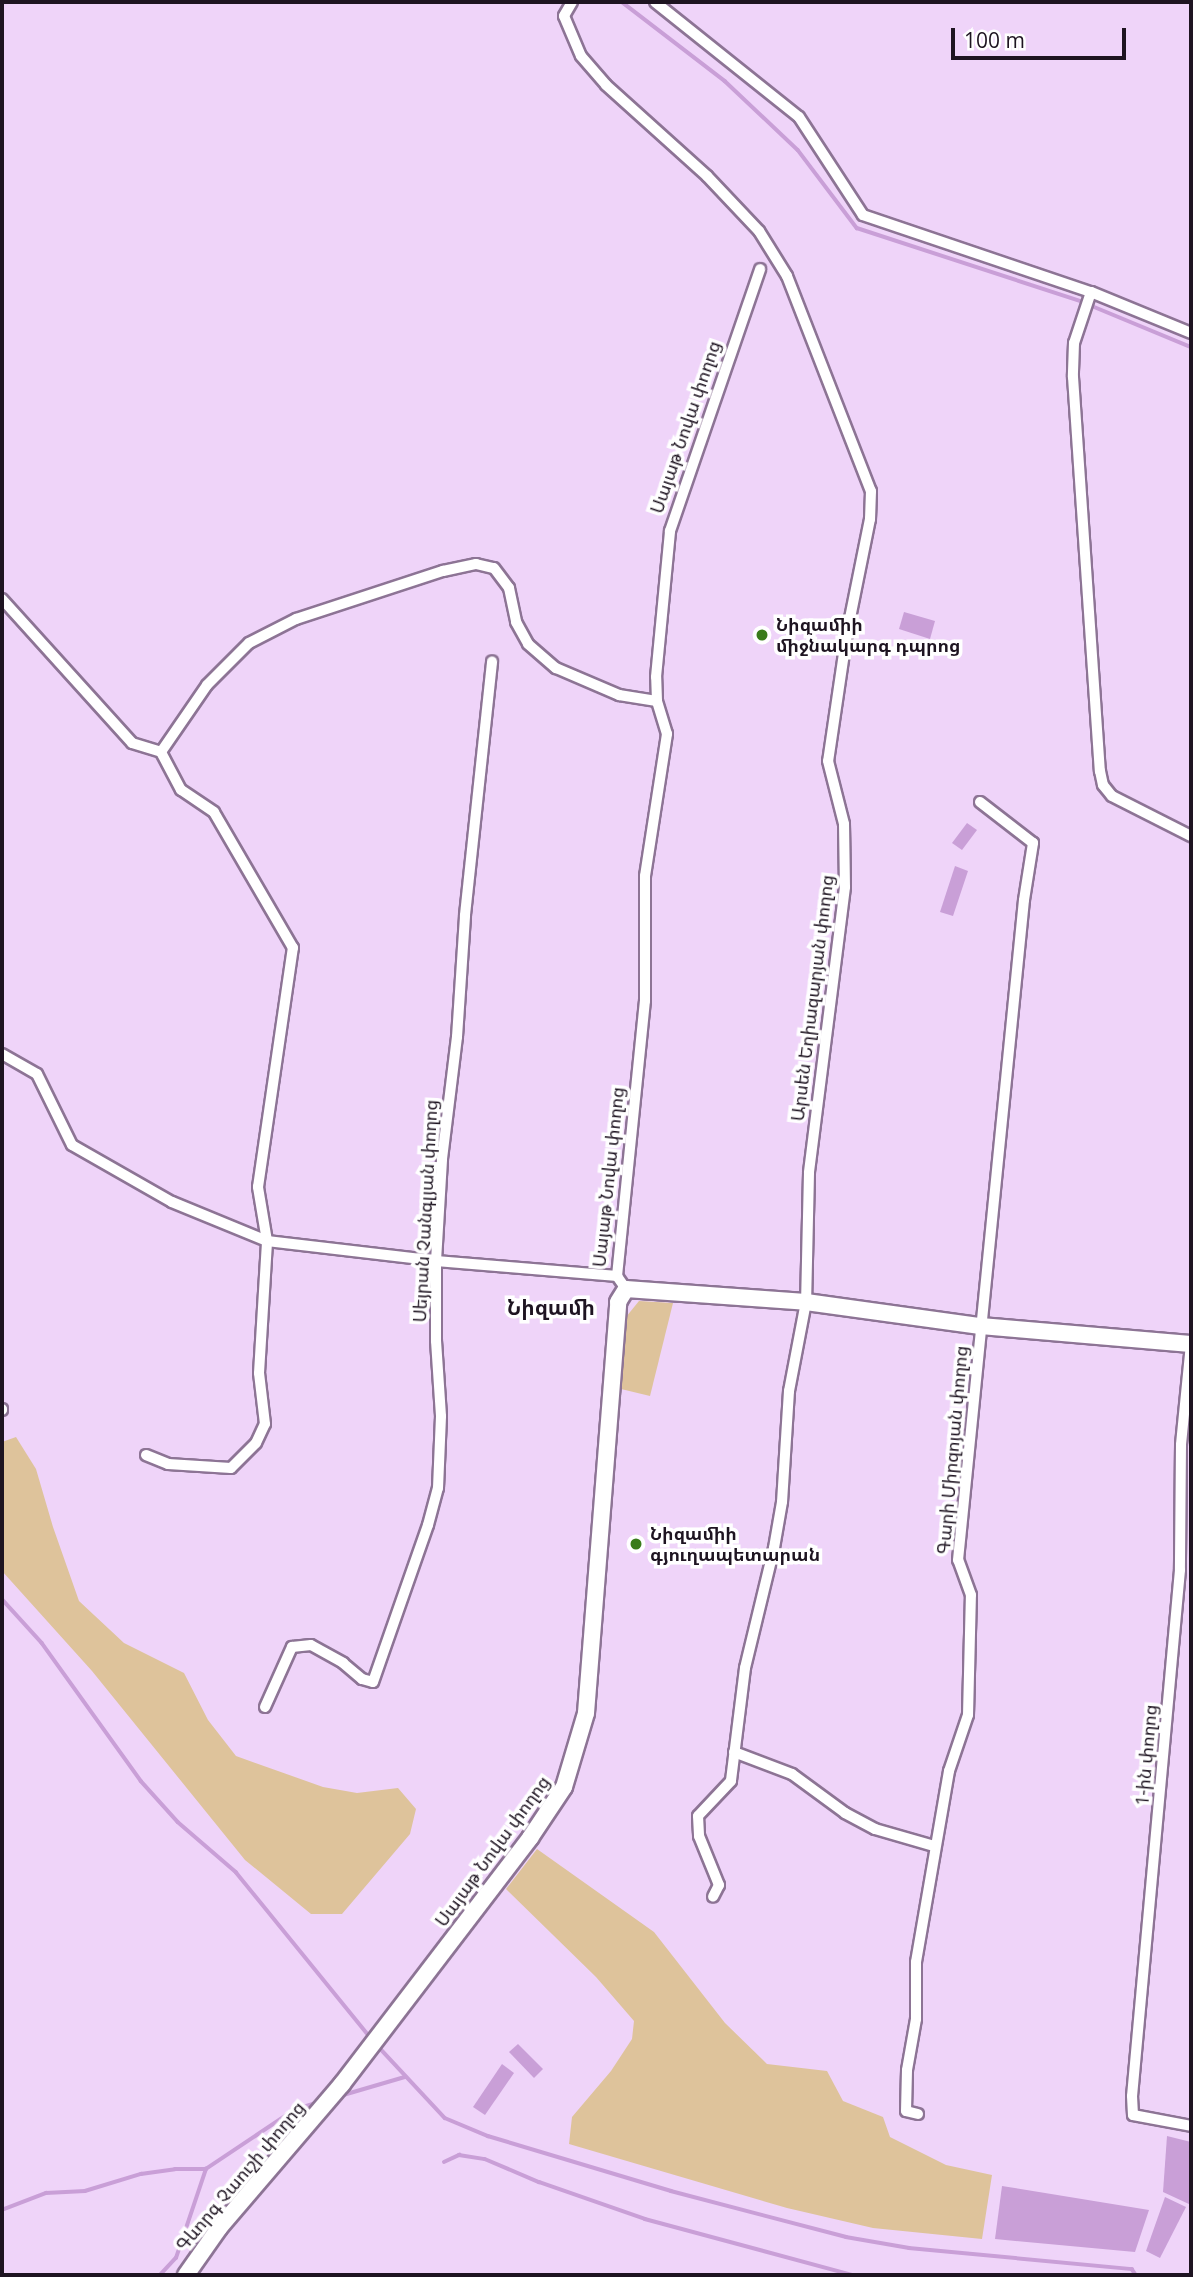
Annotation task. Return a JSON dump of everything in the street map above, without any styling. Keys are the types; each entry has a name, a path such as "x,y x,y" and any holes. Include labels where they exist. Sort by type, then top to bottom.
{"main road":[{"path":"621,1283 806,1302 979,1326 1191,1343"},
{"name":"Սայաթ Նովա փողոց","path":"342,2084 530,1838 564,1787 574,1761 586,1713 621,1283"},
{"name":"Գևորգ Չաուշի փողոց","path":"186,2275 219,2228 342,2084"}],"street":[{"name":"Արսեն Եղիազարյան փողոց","path":"572,2 564,16 581,55 606,85 707,176 759,230 787,276 871,491 870,519 847,633 828,761 844,824 845,887 809,1173 806,1302 789,1391 788,1446 780,1514 745,1668 731,1781 698,1816 699,1836 719,1885 713,1897"},
{"path":"655,2 799,117 863,215 1091,292 1191,332"},
{"name":"Սայաթ Նովա փողոց","path":"621,1283 645,1001 645,876 667,734 657,701 656,677 670,531 760,269"},
{"path":"1091,292 1074,343 1073,377 1100,771 1103,785 1112,796 1191,836"},
{"path":"161,752 207,685 249,643 296,619 443,571 476,564 494,568 509,588 516,622 528,644 556,668 619,695 657,701"},
{"path":"2,599 132,743 161,752 181,790 214,812 293,948 258,1187 267,1241 259,1374 265,1424 256,1443 231,1468 168,1464 146,1455"},
{"name":"Սեյրան Չանգլյան փողոց","path":"265,1707 292,1647 311,1646 343,1663 362,1679 373,1682 428,1525 438,1488 441,1416 436,1341 436,1261 442,1159 492,661"},
{"name":"Գարի Միրզոյան փողոց","path":"918,2114 906,2111 907,2070 916,2019 916,1962 949,1771 968,1715 971,1595 958,1560 979,1326 1024,901 1033,843 980,802"},
{"path":"2,1054 37,1074 72,1145 172,1202 267,1241 621,1283"},
{"name":"1-ին փողոց","path":"1189,2125 1133,2115 1132,2096 1180,1570 1181,1445 1191,1343"},
{"path":"734,1752 792,1774 845,1813 875,1829 934,1846"}],"shaded area":[{"path":"904,612 935,621 930,639 899,629"},
{"path":"967,823 977,830 962,850 952,843"},
{"path":"955,866 968,871 953,916 940,912"},
{"path":"639,1301 673,1303 650,1396 621,1389 626,1317"},
{"path":"16,1437 36,1469 79,1601 124,1643 184,1673 208,1720 236,1756 323,1787 357,1793 398,1788 416,1809 410,1834 342,1914 311,1914 245,1860 92,1671 2,1571 2,1442"},
{"path":"537,1849 654,1932 725,2023 767,2064 827,2071 843,2101 883,2117 890,2137 946,2165 992,2175 982,2239 873,2228 787,2208 569,2144 572,2117 611,2071 632,2039 634,2021 596,1977 506,1889"},
{"path":"518,2044 543,2069 534,2078 509,2052"},
{"path":"502,2064 514,2073 485,2115 473,2107"},
{"path":"1167,2136 1191,2142 1191,2205 1163,2192"},
{"path":"1002,2186 1149,2210 1135,2252 995,2239"},
{"path":"1165,2197 1186,2207 1160,2258 1146,2251"}],"waterway":[{"path":"622,2 725,81 798,150 857,228 1080,301"},
{"path":"1092,306 1191,347"},
{"path":"2,1599 42,1643 141,1781 178,1822 236,1872 371,2038"},
{"path":"376,2044 445,2118 488,2136 671,2191 846,2237 909,2248 1132,2269 1136,2275"},
{"path":"340,2096 405,2077"},
{"path":"160,2275 176,2258 206,2169 294,2110 319,2102"},
{"path":"444,2162 459,2155 485,2159 539,2182 645,2219 852,2275"},
{"path":"2,2210 46,2193 85,2191 141,2174 175,2169 206,2169"}],"place":[{"name":"Նիզամիի միջնակարգ դպրոց","path":"762,635"},
{"name":"Նիզամիի գյուղապետարան","path":"636,1544"}],"district":[{"name":"Նիզամի","path":"551,1307"}]}
